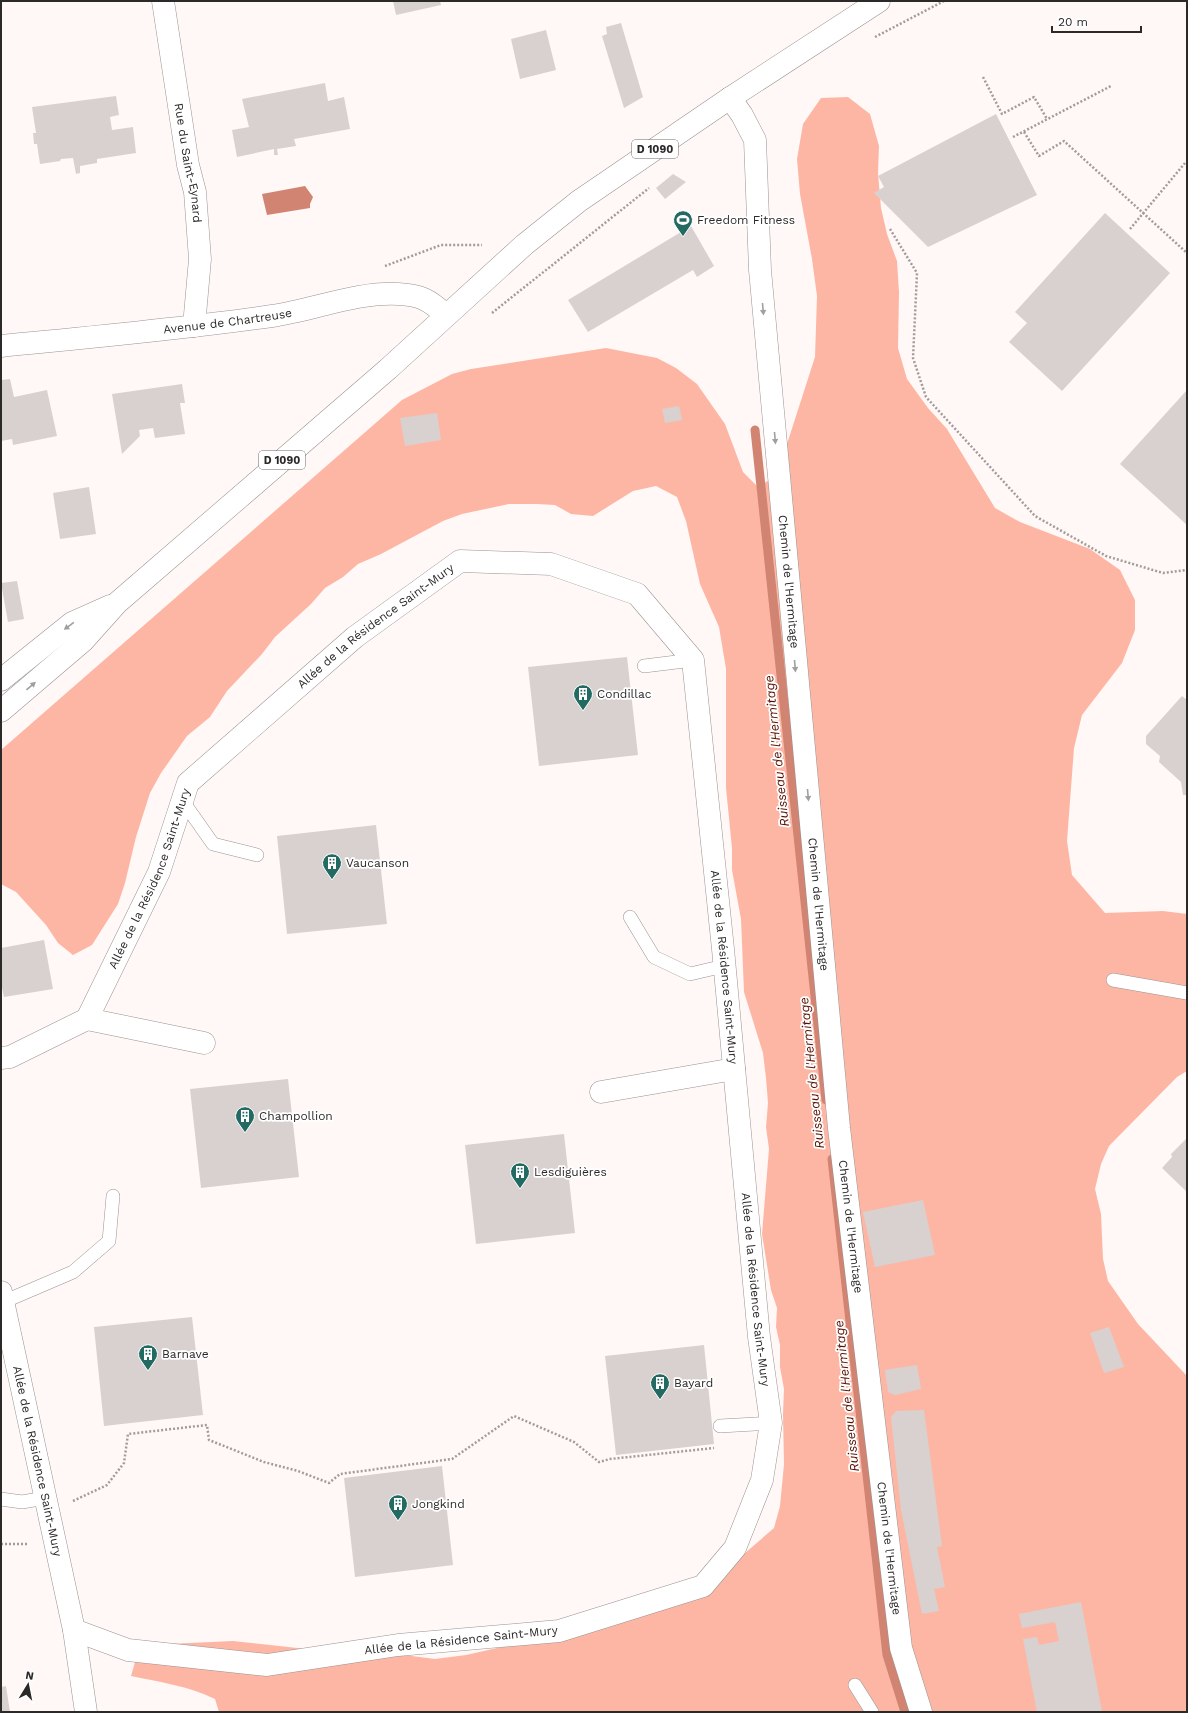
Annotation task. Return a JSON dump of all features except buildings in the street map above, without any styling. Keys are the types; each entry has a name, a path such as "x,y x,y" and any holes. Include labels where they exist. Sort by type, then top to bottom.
{"street":[{"name":"Rue du Saint-Eynard","path":"163,1 188,165 195,192 200,259 194,326"},
{"name":"D 1090","path":"1,711 83,642 116,603 388,369 524,245 579,201 730,98 879,1"},
{"name":"Chemin de l'Hermitage","path":"730,98 742,115 755,140 760,270 839,1128 901,1648 920,1712"},
{"name":"Avenue de Chartreuse","path":"1,346 194,326 274,316 368,295 397,294 415,296 430,302 446,315"},
{"name":"Allée de la Résidence Saint-Mury","path":"74,1630 128,1650 267,1665 398,1645 559,1631 703,1586 735,1548 762,1480 771,1423 759,1337 693,660 636,594 551,564 460,561 355,637 188,783 159,872 87,1019"},
{"name":"D 1090","path":"1,680 72,623 116,603"},
{"path":"1,1058 10,1057 87,1019 204,1043"},
{"path":"601,1092 734,1069"},
{"name":"Allée de la Résidence Saint-Mury","path":"2,1297 74,1630 86,1712"}],"lane":[{"path":"644,666 693,660"},
{"path":"182,800 213,844 256,855"},
{"path":"630,917 654,957 690,974 724,966"},
{"path":"1113,980 1187,993"},
{"path":"2,1297 73,1272 109,1241 113,1196"},
{"path":"720,1426 771,1423"},
{"path":"1,1499 46,1503"},
{"path":"855,1685 872,1712"}],"path":[{"path":"869,41 944,1"},
{"path":"983,77 1002,114 1034,97 1047,119"},
{"path":"1013,137 1111,86"},
{"path":"1024,132 1039,156 1064,141 1187,253"},
{"path":"1130,229 1185,163"},
{"path":"490,314 654,184"},
{"path":"890,229 917,273 913,358 926,397 1035,516 1106,556 1163,574 1187,570"},
{"path":"46,1503 77,1500 108,1485 124,1463 128,1434 207,1425 209,1440 264,1462 298,1471 329,1483 340,1474 452,1459 514,1416 574,1442 599,1462 610,1459 722,1447 720,1426"}],"shaded area":[{"path":"848,97 870,114 879,146 878,173 881,208 887,234 897,261 899,292 898,348 907,379 928,408 947,429 995,508 1020,522 1090,549 1120,570 1135,600 1135,630 1122,663 1082,715 1074,748 1067,841 1072,875 1105,913 1163,911 1187,914 1187,1071 1177,1077 1109,1146 1101,1164 1095,1189 1101,1214 1103,1259 1108,1281 1138,1324 1187,1376 1187,1712 219,1712 215,1699 174,1685 131,1676 139,1648 168,1644 233,1641 343,1653 404,1655 435,1659 466,1655 506,1646 730,1566 774,1528 780,1506 784,1464 784,1389 780,1367 780,1345 776,1327 777,1308 771,1290 762,1234 769,1149 766,1127 768,1103 766,1078 763,1053 744,992 741,919 732,870 732,848 726,788 726,669 719,627 700,584 686,521 677,497 656,486 633,491 593,516 571,514 555,505 536,504 509,504 462,514 443,521 381,554 358,564 343,577 325,588 311,604 275,637 262,654 227,691 210,717 187,736 161,773 150,793 136,837 125,883 118,904 92,945 73,955 58,943 46,925 16,892 1,884 1,750 402,400 452,374 471,369 606,348 657,358 676,368 697,384 725,424 743,472 758,487 777,475 815,357 817,296 800,194 797,159 803,124 821,98"},
{"path":"305,186 313,197 310,208 267,215 262,194"}],"waterway":[{"name":"Ruisseau de l'Hermitage","path":"755,430 826,1100"},
{"name":"Ruisseau de l'Hermitage","path":"832,1159 887,1655 905,1712"}],"place":[{"name":"Freedom Fitness","path":"683,237"},
{"name":"Condillac","path":"583,711"},
{"name":"Vaucanson","path":"332,880"},
{"name":"Champollion","path":"245,1133"},
{"name":"Lesdiguières","path":"520,1189"},
{"name":"Barnave","path":"148,1371"},
{"name":"Bayard","path":"660,1400"},
{"name":"Jongkind","path":"398,1521"}]}
